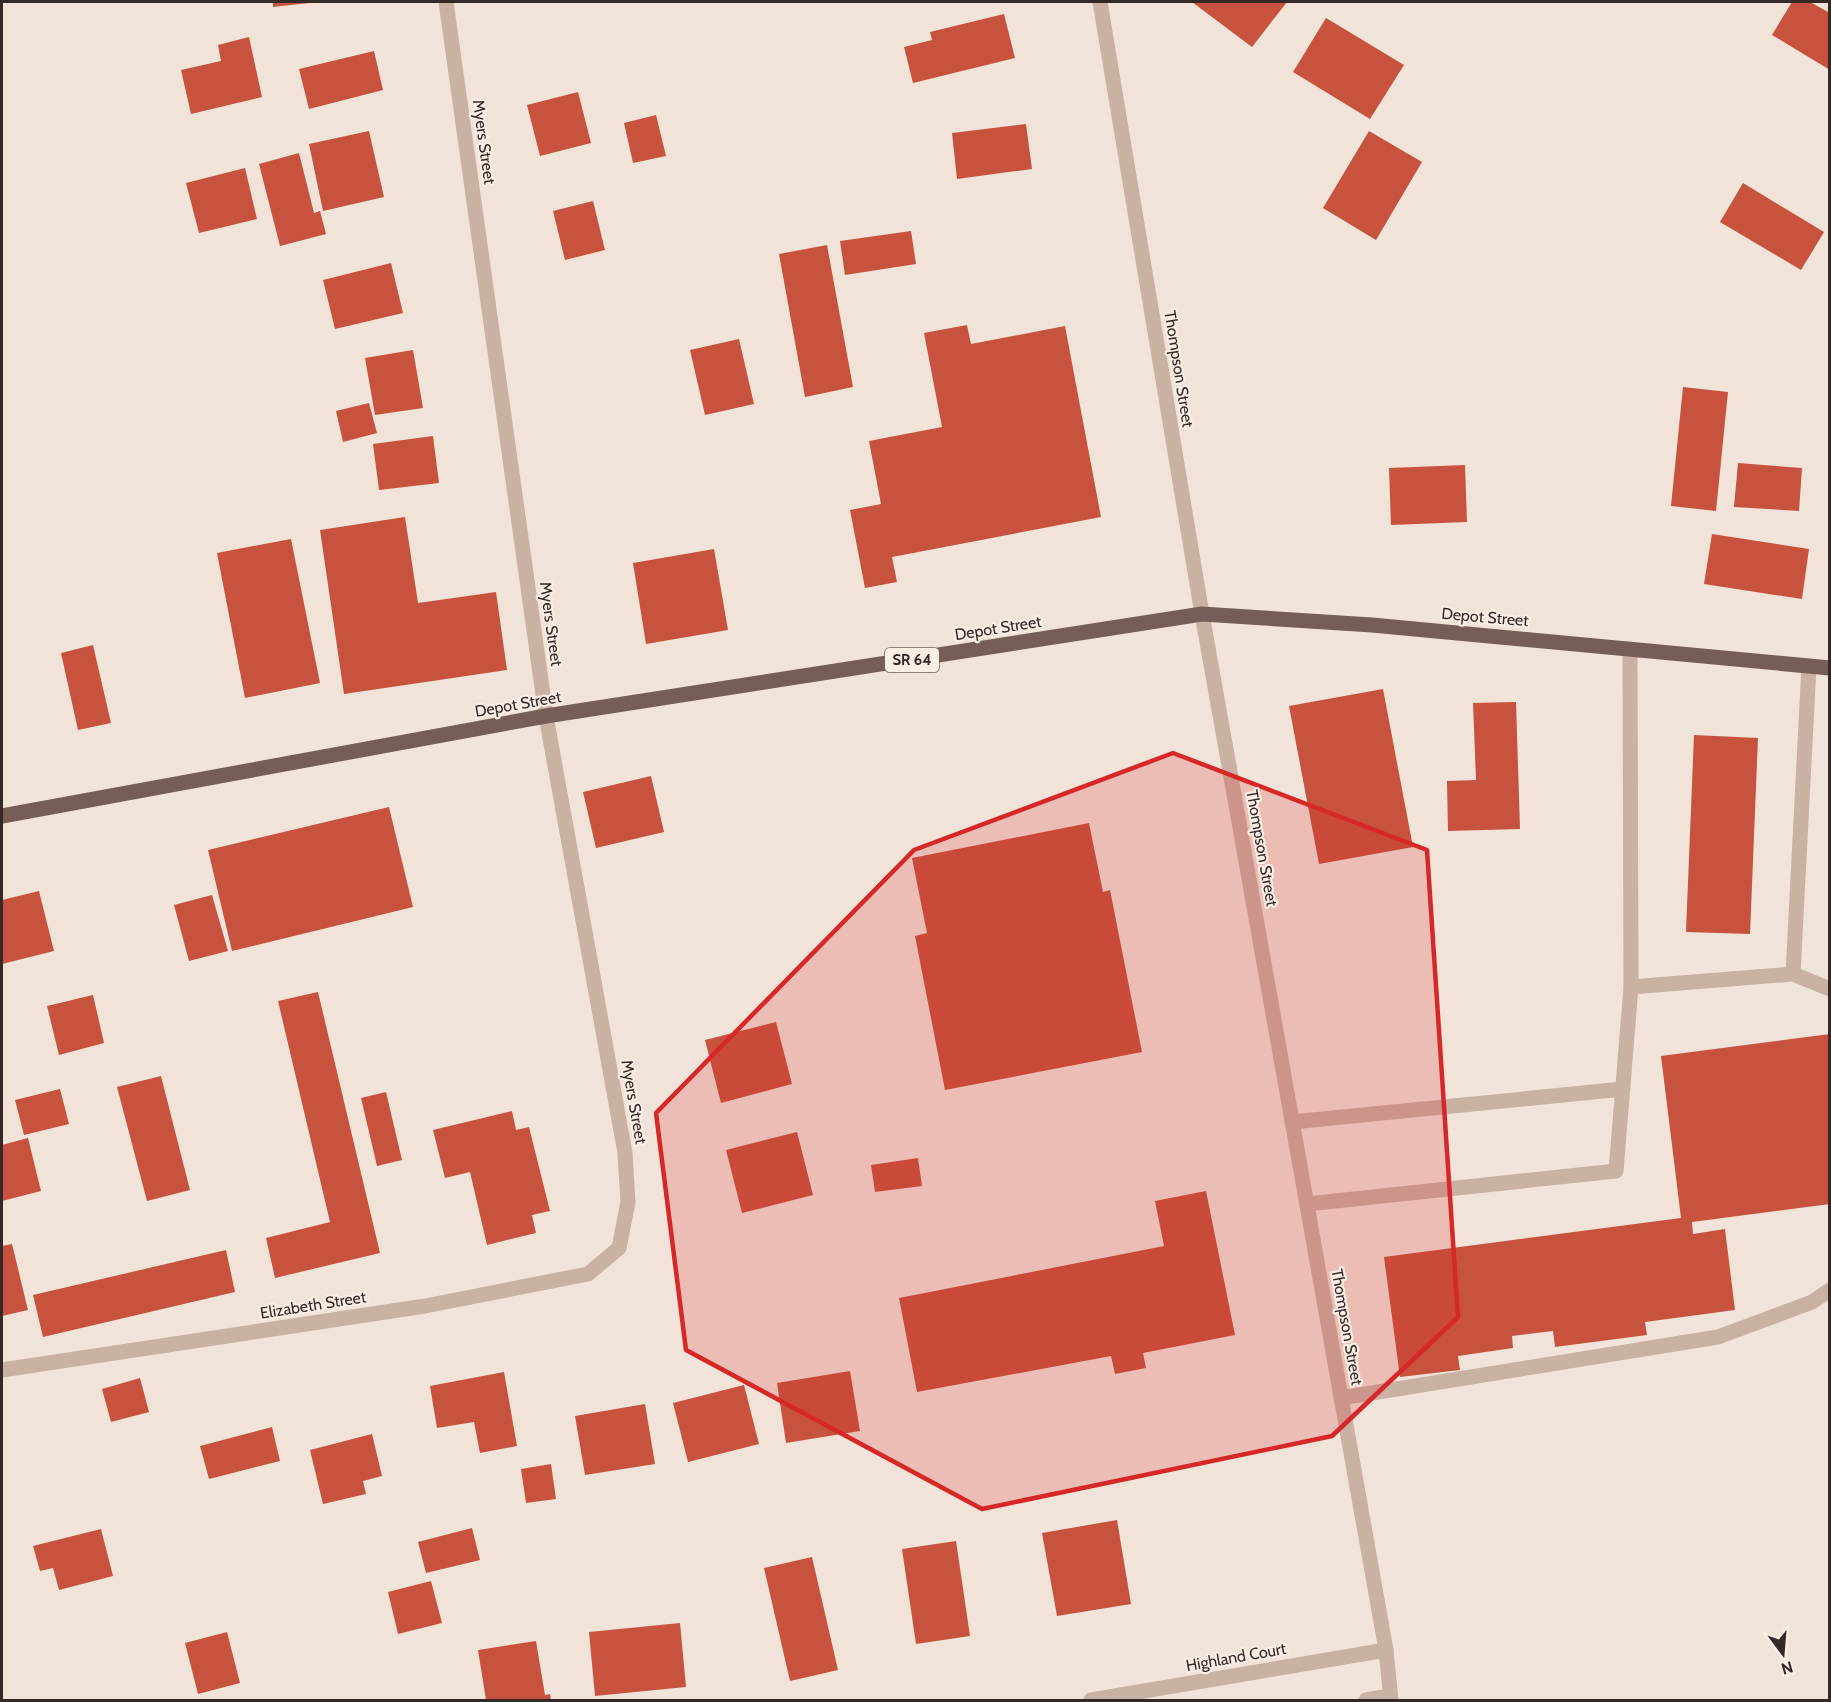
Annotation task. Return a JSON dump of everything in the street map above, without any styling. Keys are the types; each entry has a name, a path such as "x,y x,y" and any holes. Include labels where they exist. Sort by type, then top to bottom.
{"main road":[{"name":"Depot Street","path":"2,816 546,717 1202,614 1372,625 1830,668"}],"street":[{"name":"Myers Street","path":"446,2 546,717 625,1153 628,1202 619,1248"},
{"name":"Thompson Street","path":"1100,2 1202,614 1386,1650 1391,1698"},
{"path":"1307,1204 1616,1171 1631,987 1630,649"},
{"path":"1793,974 1809,666"},
{"path":"1631,987 1793,974 1830,989"},
{"path":"1292,1122 1623,1089"},
{"name":"Elizabeth Street","path":"2,1370 425,1306 558,1280 588,1274 619,1248"},
{"path":"1341,1398 1718,1337 1812,1302 1830,1290"},
{"name":"Highland Court","path":"1092,1701 1386,1650"},
{"path":"1366,1701 1391,1698"}],"highlighted area":[{"path":"1173,753 1427,850 1458,1317 1332,1436 982,1509 686,1350 656,1113 914,850"}],"building":[{"path":"273,2 308,2 309,3 273,7"},
{"path":"1192,2 1287,2 1252,47"},
{"path":"1792,2 1810,2 1830,13 1830,70 1772,35"},
{"path":"1004,14 1015,58 913,83 904,47 932,40 930,32"},
{"path":"1326,18 1404,65 1370,119 1293,72"},
{"path":"249,37 262,97 191,114 181,70 221,61 218,45"},
{"path":"374,51 383,90 309,109 299,69"},
{"path":"578,92 591,143 540,156 527,105"},
{"path":"656,115 666,156 633,163 624,123"},
{"path":"1026,124 1032,169 957,179 952,133"},
{"path":"369,131 384,197 323,211 309,144"},
{"path":"1369,131 1422,162 1376,240 1323,208"},
{"path":"299,153 314,213 320,211 326,234 280,246 259,164"},
{"path":"245,168 257,219 199,233 186,183"},
{"path":"1743,183 1824,232 1801,270 1720,222"},
{"path":"593,201 605,250 565,260 553,211"},
{"path":"911,231 916,264 845,275 840,241"},
{"path":"827,245 853,387 805,397 779,254"},
{"path":"391,263 403,313 335,329 323,280"},
{"path":"967,325 971,344 1065,326 1101,517 892,557 897,582 865,588 850,510 881,504 869,441 942,427 924,333"},
{"path":"739,339 754,404 705,415 690,350"},
{"path":"413,350 423,408 375,415 365,358"},
{"path":"1683,387 1728,392 1716,511 1671,506"},
{"path":"369,403 377,433 343,442 336,411"},
{"path":"433,436 439,483 379,490 373,444"},
{"path":"1738,463 1802,468 1799,511 1734,507"},
{"path":"1465,465 1467,522 1391,525 1389,468"},
{"path":"405,517 418,603 496,592 507,670 344,694 320,530"},
{"path":"1712,534 1809,549 1802,599 1704,584"},
{"path":"291,539 320,683 245,698 217,553"},
{"path":"714,549 728,630 646,644 633,563"},
{"path":"93,645 111,723 78,730 61,653"},
{"path":"1383,689 1413,847 1319,864 1289,706"},
{"path":"1516,702 1520,829 1448,831 1447,781 1476,780 1473,703"},
{"path":"1694,735 1758,738 1750,934 1686,932"},
{"path":"651,776 664,832 596,848 583,792"},
{"path":"389,807 413,907 232,951 208,850"},
{"path":"1089,823 1103,892 1110,890 1142,1052 945,1090 915,936 927,933 912,858"},
{"path":"39,891 54,951 2,964 2,900"},
{"path":"212,895 228,951 189,961 174,905"},
{"path":"318,992 380,1253 275,1278 266,1238 330,1222 278,1001"},
{"path":"93,995 104,1043 59,1055 47,1006"},
{"path":"776,1022 792,1084 721,1103 705,1040"},
{"path":"1830,1034 1830,1204 1692,1222 1693,1234 1725,1229 1735,1310 1645,1322 1647,1335 1555,1347 1553,1331 1512,1336 1513,1348 1458,1356 1460,1370 1400,1377 1384,1257 1681,1218 1661,1056"},
{"path":"161,1076 190,1190 147,1201 117,1087"},
{"path":"60,1089 69,1124 24,1135 15,1100"},
{"path":"386,1092 402,1160 377,1166 361,1098"},
{"path":"512,1111 516,1130 529,1127 550,1211 532,1215 536,1233 487,1245 470,1172 445,1178 433,1130"},
{"path":"797,1132 813,1195 742,1213 726,1150"},
{"path":"28,1138 41,1191 2,1201 2,1145"},
{"path":"918,1158 922,1186 875,1192 871,1165"},
{"path":"1206,1191 1235,1335 1143,1353 1146,1368 1115,1374 1111,1356 917,1392 899,1298 1164,1246 1155,1201"},
{"path":"12,1244 28,1310 2,1316 2,1246"},
{"path":"226,1250 235,1292 43,1337 33,1295"},
{"path":"850,1371 860,1431 786,1443 777,1383"},
{"path":"504,1372 517,1446 480,1453 474,1422 437,1428 430,1386"},
{"path":"140,1378 149,1412 111,1422 102,1389"},
{"path":"744,1385 759,1444 688,1462 673,1403"},
{"path":"645,1404 655,1464 585,1475 575,1416"},
{"path":"272,1427 280,1461 209,1479 200,1446"},
{"path":"372,1434 382,1476 363,1481 366,1494 323,1504 310,1450"},
{"path":"551,1464 556,1499 526,1503 521,1469"},
{"path":"1117,1520 1131,1604 1057,1616 1042,1533"},
{"path":"472,1528 480,1560 426,1573 418,1542"},
{"path":"101,1529 113,1576 59,1590 53,1568 40,1571 33,1546"},
{"path":"956,1541 970,1636 916,1644 902,1549"},
{"path":"812,1557 838,1670 790,1681 764,1568"},
{"path":"431,1581 442,1623 398,1634 388,1592"},
{"path":"680,1623 686,1687 595,1696 589,1632"},
{"path":"227,1632 240,1683 198,1694 185,1643"},
{"path":"536,1641 545,1695 550,1694 551,1700 486,1700 478,1650"}]}
